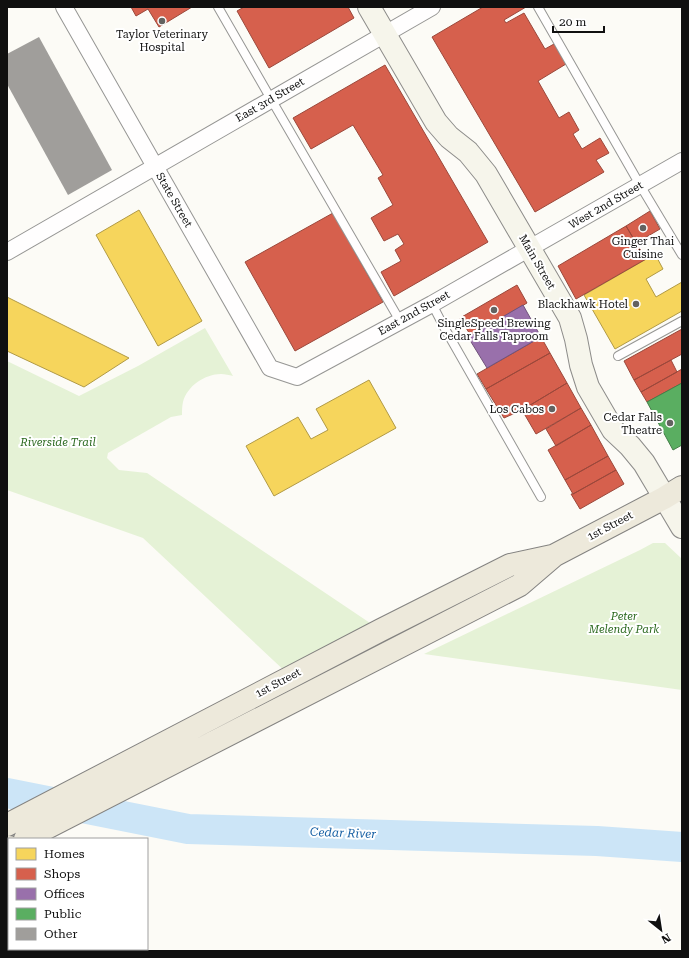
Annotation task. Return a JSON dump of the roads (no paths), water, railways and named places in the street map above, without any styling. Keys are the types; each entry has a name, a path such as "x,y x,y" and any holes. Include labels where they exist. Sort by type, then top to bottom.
{"main road":[{"name":"Main Street","path":"369,7 436,122 449,137 468,152 486,174 570,318 576,338 580,365 588,387 613,430 673,492 682,527"},
{"name":"1st Street","path":"27,838 520,585 555,555 673,492"},
{"name":"1st Street","path":"7,825 381,630 510,565 555,555"}],"street":[{"name":"State Street","path":"64,7 270,368 298,377"},
{"name":"East 3rd Street","path":"7,252 432,7"},
{"name":"West 2nd Street","path":"530,248 682,161"},
{"name":"East 2nd Street","path":"298,377 432,304 530,248"}],"lane":[{"path":"218,7 400,321"},
{"path":"538,7 682,256"},
{"path":"432,304 541,497"},
{"path":"618,356 682,321"}],"waterway":[{"name":"Cedar River","path":"7,793 188,829 597,841 682,847"}],"place":[{"name":"Taylor Veterinary Hospital","path":"162,21"},
{"name":"Ginger Thai Cuisine","path":"643,228"},
{"name":"Blackhawk Hotel","path":"636,304"},
{"name":"SingleSpeed Brewing Cedar Falls Taproom","path":"494,310"},
{"name":"Los Cabos","path":"552,409"},
{"name":"Cedar Falls Theatre","path":"670,423"}],"park label":[{"name":"Riverside Trail","path":"58,442"},
{"name":"Peter Melendy Park","path":"624,622"}]}
